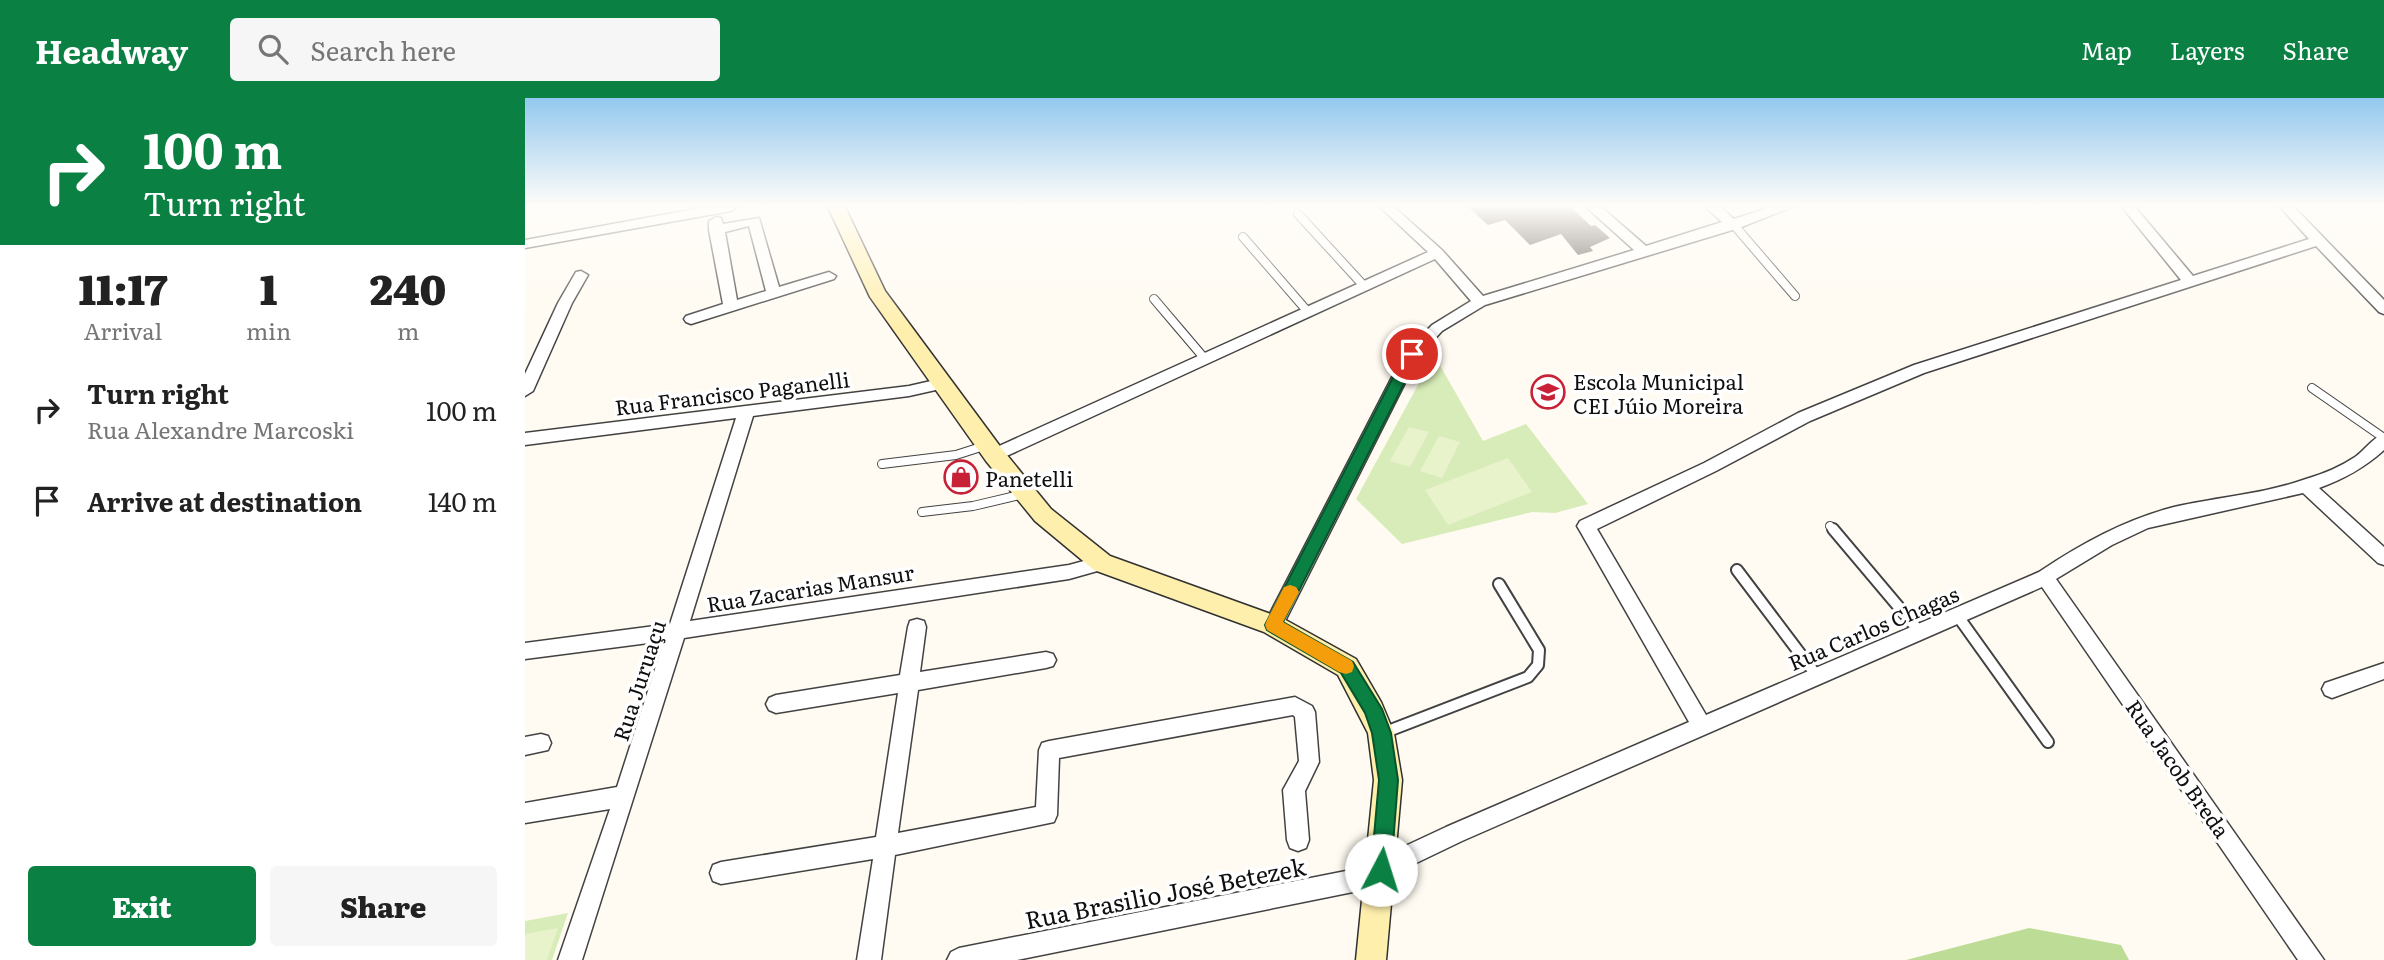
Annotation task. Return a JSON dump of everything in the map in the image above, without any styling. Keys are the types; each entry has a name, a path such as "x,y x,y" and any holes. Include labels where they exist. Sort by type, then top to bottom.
{"main road":[{"path":"855,247 877,293 990,450 1043,515 1102,563 1273,625 1347,667 1373,709 1381,733 1388,780 1371,960"}],"street":[{"path":"719,247 731,307"},
{"path":"761,247 774,293"},
{"path":"1430,247 1480,302"},
{"path":"1640,247 1643,250"},
{"path":"1273,625 1412,354 1437,328 1480,302 1653,247"},
{"path":"2161,247 2191,284"},
{"path":"1702,726 1586,526 1710,467 1804,417 1919,369 2300,247"},
{"path":"2324,247 2384,309"},
{"path":"990,450 1205,359 1437,253"},
{"path":"525,391 565,303 582,275"},
{"path":"691,319 829,276"},
{"name":"Rua Francisco Paganelli","path":"525,439 909,391 944,383"},
{"name":"Rua Juruaçu","path":"569,960 625,796 746,412"},
{"name":"Rua Carlos Chagas","path":"1381,870 1454,834 2046,577 2082,552 2145,523 2306,486 2348,470 2384,439"},
{"path":"2306,486 2384,558"},
{"name":"Rua Zacarias Mansur","path":"525,651 1069,572 1102,563"},
{"name":"Rua Jacob Breda","path":"2046,577 2312,960"},
{"path":"869,960 917,627"},
{"path":"776,704 1046,660"},
{"path":"2332,689 2384,671"},
{"path":"721,873 885,846 1045,815 1049,750 1295,706 1305,712 1308,762 1294,790 1298,839"},
{"path":"525,813 625,796"},
{"name":"Rua Brasilio José Betezek","path":"959,960 1358,880 1381,870"}],"lane":[{"path":"1252,247 1308,312"},
{"path":"1328,247 1364,286"},
{"path":"1753,247 1795,296"},
{"path":"1154,299 1205,359"},
{"path":"2312,388 2384,439"},
{"path":"883,464 990,450"},
{"path":"922,512 973,506 1025,494"},
{"path":"1830,526 1919,631"},
{"path":"1737,569 1817,676"},
{"path":"1381,733 1528,677 1538,665 1539,650 1499,584"},
{"path":"1957,615 2047,742"}],"green space":[{"path":"1437,360 1483,441 1526,424 1588,504 1555,513 1532,512 1402,544 1356,499 1419,383"},
{"path":"1409,427 1429,432 1410,467 1390,461"},
{"path":"1439,436 1460,442 1442,478 1420,471"},
{"path":"1508,458 1532,492 1448,525 1425,490"},
{"path":"568,913 552,960 525,960 525,921"},
{"path":"558,928 547,960 525,960 525,934"},
{"path":"2029,928 2121,945 2129,960 1906,960"}],"building":[{"path":"1572,247 1590,247 1593,251 1578,255"}],"slow traffic":[{"path":"1290,592 1273,625 1346,666"}],"place":[{"name":"Escola Municipal CEI Júio Moreira","path":"1548,392"},
{"name":"Panetelli","path":"961,477"}],"route":[{"path":"1381,870 1388,780 1381,733 1373,709 1347,667 1273,625 1412,354"}]}
